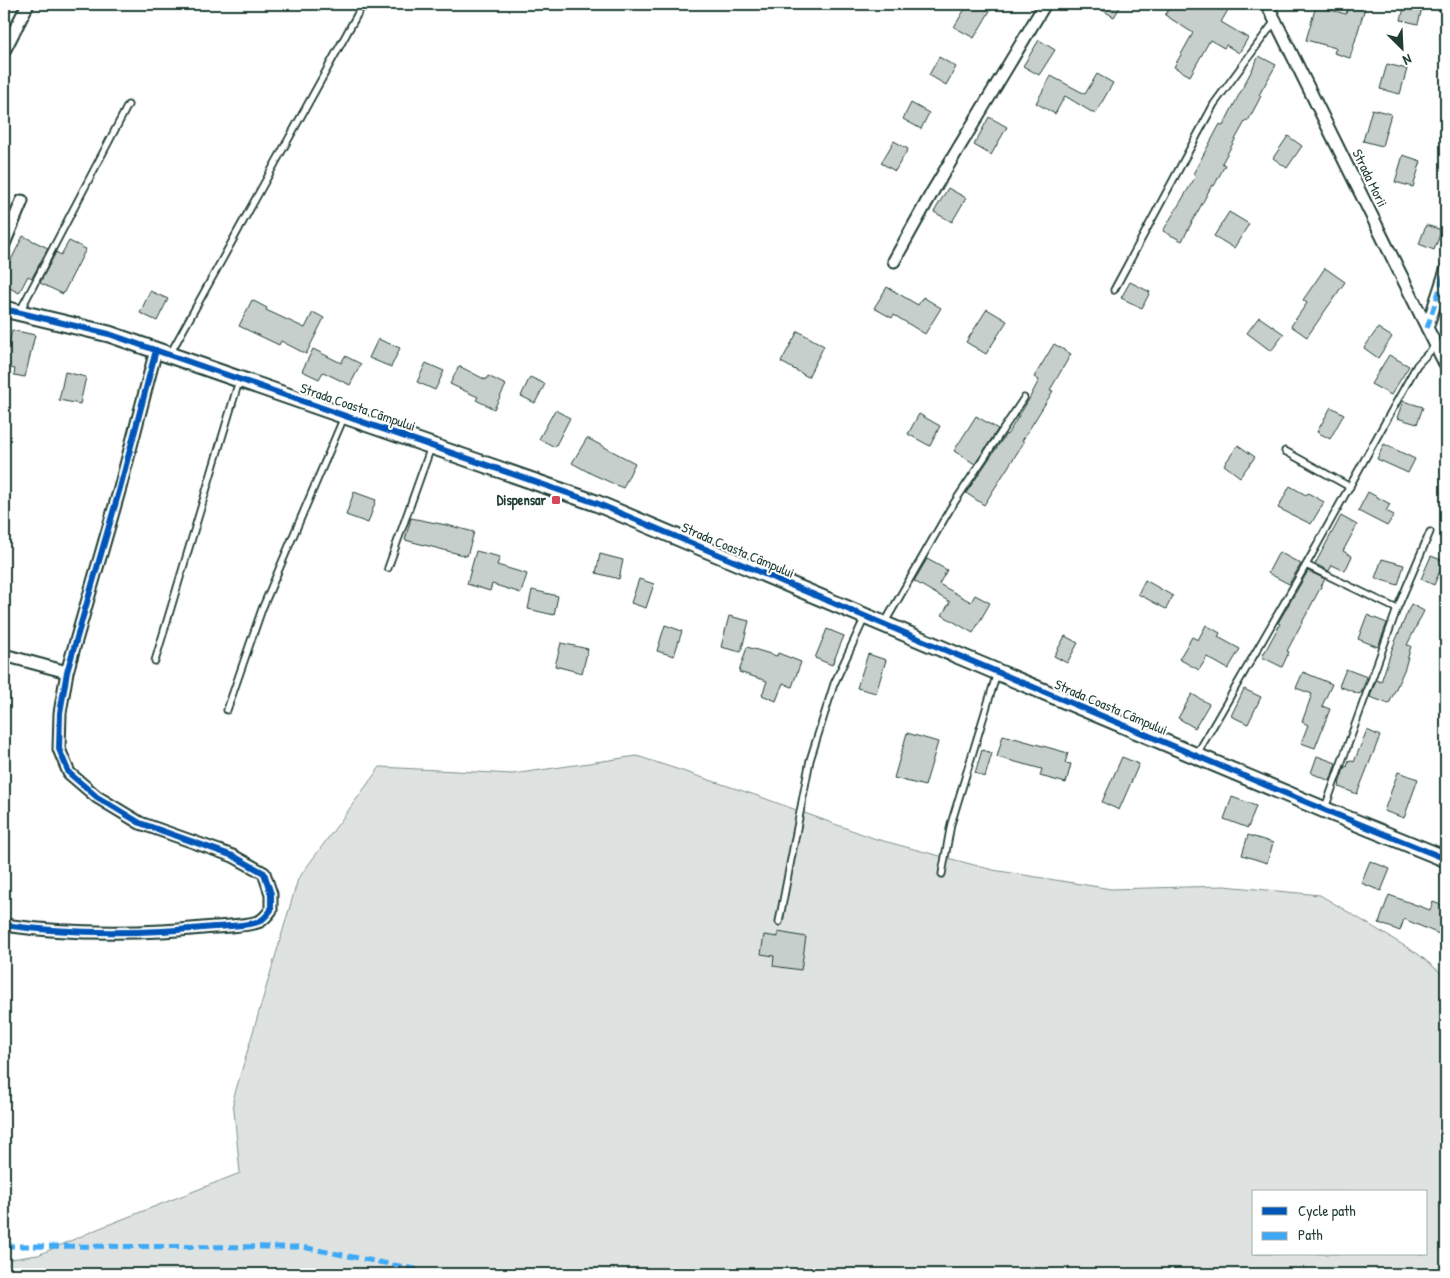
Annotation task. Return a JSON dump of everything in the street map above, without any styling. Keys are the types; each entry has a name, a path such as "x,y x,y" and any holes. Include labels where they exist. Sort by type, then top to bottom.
{"street":[{"path":"4,51 28,4"},
{"path":"894,261 934,189 1045,4"},
{"name":"Strada Morii","path":"1267,4 1446,366"},
{"path":"4,244 22,202"},
{"path":"1427,328 1446,270"},
{"name":"Strada Coasta Câmpului","path":"4,309 109,334 596,503 1324,810 1446,859"},
{"path":"4,925 32,929 115,933 189,930 260,921 271,910 272,894 264,872 233,856 140,823 98,797 69,772 59,749 60,713 67,672 120,488 162,352"},
{"path":"4,656 67,672"}],"lane":[{"path":"162,352 363,4"},
{"path":"1114,290 1214,104 1275,21"},
{"path":"19,312 128,104"},
{"path":"1196,756 1306,565 1417,365 1436,345"},
{"path":"155,661 240,379"},
{"path":"884,625 950,509 1024,398"},
{"path":"227,710 262,609 345,415"},
{"path":"388,568 432,446"},
{"path":"1285,451 1350,487"},
{"path":"1324,810 1397,608 1430,532"},
{"path":"1306,565 1397,608"},
{"path":"779,922 810,760 834,684 865,617"},
{"path":"942,874 951,824 997,673"}],"shaded area":[{"path":"637,756 758,796 876,839 993,870 1111,889 1224,886 1320,895 1418,954 1446,977 1446,1274 4,1274 4,1260 38,1255 100,1228 240,1173 233,1100 298,879 380,767 513,774"}],"building":[{"path":"968,4 994,4 974,38 954,27"},
{"path":"1092,4 1122,4 1114,17"},
{"path":"1173,4 1217,4 1228,10 1221,22 1248,38 1239,53 1226,45 1224,48 1210,40 1190,76 1174,67 1193,33 1165,15"},
{"path":"1349,4 1366,4 1350,58 1334,53 1336,48 1306,40 1316,6 1346,14"},
{"path":"1405,4 1423,4 1418,24 1401,20"},
{"path":"1039,40 1055,50 1039,75 1023,66"},
{"path":"1259,56 1276,65 1259,95 1261,96 1248,121 1246,120 1222,163 1225,165 1214,186 1212,185 1182,241 1163,231 1196,176 1193,174 1220,124 1223,126"},
{"path":"939,57 956,67 946,85 929,75"},
{"path":"1387,64 1407,69 1400,94 1380,89"},
{"path":"1097,74 1113,83 1095,114 1065,96 1055,114 1036,103 1051,76 1085,94"},
{"path":"911,103 929,113 921,129 903,119"},
{"path":"1372,109 1391,114 1382,146 1363,141"},
{"path":"989,117 1007,127 991,155 974,145"},
{"path":"1288,136 1302,146 1287,168 1273,158"},
{"path":"894,141 908,149 895,171 881,163"},
{"path":"1403,155 1421,161 1413,187 1395,182"},
{"path":"948,188 966,198 952,222 934,212"},
{"path":"1229,212 1249,224 1234,248 1214,236"},
{"path":"1426,225 1442,230 1434,250 1419,244"},
{"path":"23,236 48,248 32,278 28,276 19,293 4,285 4,274"},
{"path":"69,241 86,249 63,294 40,283 56,252 61,255"},
{"path":"1325,268 1345,282 1307,337 1291,326 1307,303 1303,300"},
{"path":"1130,282 1150,292 1142,308 1121,298"},
{"path":"887,287 918,305 923,297 941,308 925,334 894,315 892,318 874,308"},
{"path":"150,291 168,299 157,321 140,313"},
{"path":"252,300 267,308 266,310 305,328 313,312 324,318 306,354 281,341 279,345 239,326"},
{"path":"987,309 1007,321 986,354 966,342"},
{"path":"1259,317 1284,334 1271,351 1247,333"},
{"path":"1378,328 1392,337 1378,358 1364,348"},
{"path":"12,330 35,335 25,377 14,375 15,369 4,367"},
{"path":"798,331 824,346 808,377 781,362"},
{"path":"378,339 400,348 391,367 369,358"},
{"path":"1054,344 1071,354 1050,390 1053,391 1022,441 1024,442 984,505 966,493 1007,435 1028,401 1039,380 1034,377"},
{"path":"313,349 341,363 345,356 361,364 350,385 323,372 319,379 302,371"},
{"path":"1389,355 1409,366 1391,395 1371,384"},
{"path":"426,363 444,371 435,390 417,382"},
{"path":"459,366 486,380 488,376 506,385 494,409 476,400 478,397 450,384"},
{"path":"65,372 86,377 80,404 59,400"},
{"path":"530,377 545,384 535,403 521,396"},
{"path":"1403,401 1423,407 1417,424 1397,418"},
{"path":"1331,407 1344,414 1330,439 1317,432"},
{"path":"555,410 570,418 555,447 539,439"},
{"path":"919,414 940,426 930,446 908,434"},
{"path":"976,416 998,429 975,464 954,451"},
{"path":"587,438 635,463 623,488 572,463"},
{"path":"1384,444 1415,459 1408,473 1377,459"},
{"path":"1238,445 1255,457 1240,477 1224,465"},
{"path":"1290,486 1324,502 1311,524 1278,508"},
{"path":"354,492 376,500 368,523 346,515"},
{"path":"1368,492 1390,504 1386,511 1394,515 1387,526 1358,511"},
{"path":"1341,516 1357,525 1343,551 1352,556 1345,571 1332,565 1329,571 1315,564"},
{"path":"411,518 474,532 467,556 405,540"},
{"path":"476,551 500,557 497,565 527,574 521,593 492,584 490,591 467,584"},
{"path":"1279,552 1301,564 1289,584 1268,573"},
{"path":"600,554 623,560 619,579 596,573"},
{"path":"1431,556 1444,561 1434,585 1421,579"},
{"path":"927,559 947,570 939,584 971,602 975,595 990,603 973,633 942,615 950,602 914,581"},
{"path":"1382,559 1404,565 1398,585 1375,578"},
{"path":"1308,571 1325,579 1287,651 1289,652 1282,667 1262,657 1280,624 1278,623"},
{"path":"639,579 654,584 646,608 631,603"},
{"path":"1145,580 1173,596 1166,609 1138,594"},
{"path":"532,590 558,596 554,615 528,609"},
{"path":"1411,604 1424,611 1407,645 1411,646 1405,668 1389,704 1370,697 1376,680 1381,682 1392,649"},
{"path":"1367,615 1387,623 1378,647 1358,639"},
{"path":"729,616 749,621 741,652 721,647"},
{"path":"665,625 682,631 674,656 657,651"},
{"path":"1206,625 1220,633 1218,637 1240,649 1228,669 1207,657 1199,670 1179,659 1192,637 1198,640"},
{"path":"827,629 844,636 832,665 815,658"},
{"path":"1065,636 1078,643 1067,663 1054,656"},
{"path":"561,643 588,649 582,673 555,666"},
{"path":"747,647 777,656 778,653 801,662 792,687 783,683 776,701 762,695 767,681 739,672"},
{"path":"868,654 886,660 876,693 857,688"},
{"path":"1346,669 1367,677 1361,693 1359,694 1339,686"},
{"path":"1303,672 1332,684 1322,706 1330,709 1315,748 1301,743 1308,725 1302,722 1312,694 1296,688"},
{"path":"1244,689 1261,697 1248,724 1231,716"},
{"path":"1192,694 1209,704 1195,728 1178,718"},
{"path":"1367,730 1380,736 1357,794 1339,787 1339,784 1349,760 1354,762"},
{"path":"907,733 938,742 925,786 894,778"},
{"path":"1003,735 1068,753 1065,763 1071,764 1066,783 1040,776 1042,769 997,757"},
{"path":"982,750 992,753 985,777 975,773"},
{"path":"1317,756 1336,763 1330,781 1311,773"},
{"path":"1122,757 1139,764 1119,810 1102,802"},
{"path":"1398,772 1418,779 1404,818 1384,811"},
{"path":"1232,797 1256,806 1248,828 1224,819"},
{"path":"1248,835 1273,843 1267,863 1242,855"},
{"path":"1370,861 1390,869 1381,891 1361,883"},
{"path":"1389,895 1430,910 1433,902 1446,907 1446,937 1404,919 1400,931 1379,923"},
{"path":"778,932 806,937 801,970 773,966 774,956 761,954 764,935 778,937"}],"marked path":[{"path":"1427,328 1446,270"},
{"path":"4,1246 302,1247 415,1269 420,1274"}],"cycle path":[{"path":"4,309 109,334 596,503 1325,810 1446,859"},
{"path":"4,925 56,931 162,931 256,923 271,910 271,894 264,873 233,856 140,823 97,797 69,773 59,749 60,713 67,672 120,488 156,350"}],"place":[{"name":"Dispensar","path":"556,500"}]}
